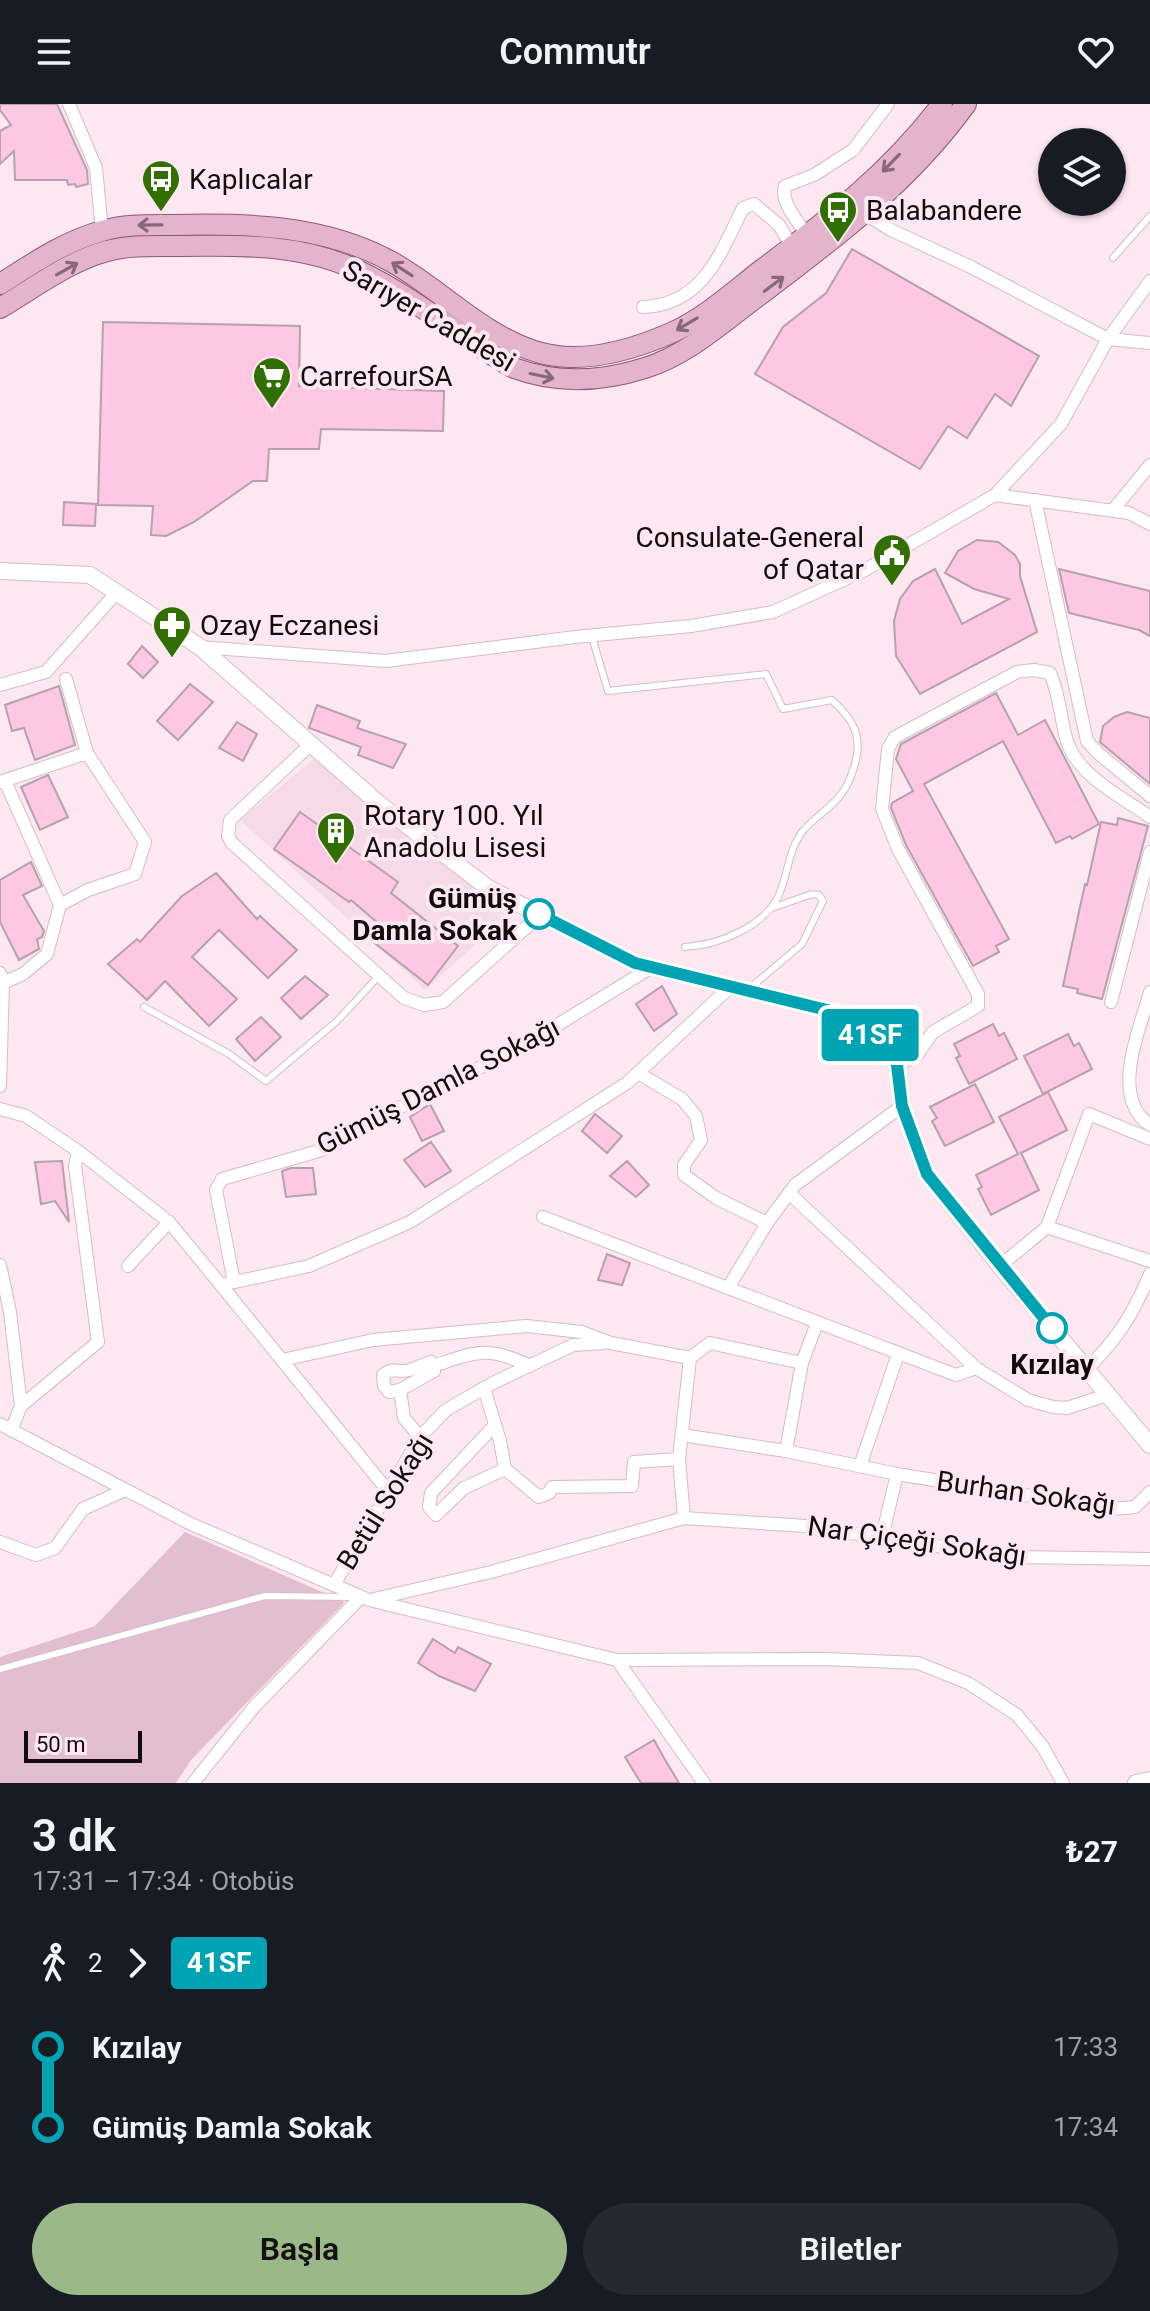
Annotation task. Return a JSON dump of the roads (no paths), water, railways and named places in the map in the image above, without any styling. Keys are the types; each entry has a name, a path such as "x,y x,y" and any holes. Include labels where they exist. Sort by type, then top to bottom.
{"main road":[{"name":"Sarıyer Caddesi","path":"0,308 73,265 124,225 282,228 331,237 392,263 508,340 543,354 590,356 630,348 673,332 725,298 851,202 942,104"},
{"name":"Sarıyer Caddesi","path":"0,284 70,243 103,241 139,247 243,246 313,253 342,263 383,284 514,368 533,375 588,381 646,368 698,342 865,214 916,164 966,104"}],"street":[{"path":"69,104 96,168 103,241"},
{"path":"800,241 783,193 785,186 814,175 853,150 888,104"},
{"path":"643,307 662,307 692,292 713,268 743,208 754,204 800,241"},
{"path":"865,214 1108,339 1150,343"},
{"path":"200,647 386,661 691,626 773,612 865,570 995,495 1061,424 1108,339 1150,281"},
{"path":"1113,510 1150,465"},
{"path":"995,495 1113,510 1129,513 1150,524"},
{"path":"1035,500 1087,741 1150,796"},
{"path":"0,571 90,575 117,592 200,647 377,802 488,888 635,963 835,1012 890,1048 897,1065 902,1106 927,1174 1150,1445"},
{"path":"0,685 46,672 117,592"},
{"path":"897,1065 917,1055 933,1032 978,1006 978,994 898,849 882,809 888,749 895,737 1017,672 1034,670 1050,673 1058,690 1066,739 1073,756 1087,771 1150,817"},
{"path":"60,905 88,890 135,874 145,842 87,753 66,679"},
{"path":"311,744 230,820 228,836 378,977 414,1003 443,1002 540,915"},
{"path":"0,1086 2,978 23,974 47,954 60,905 2,782 87,753"},
{"path":"1111,1002 1150,852"},
{"name":"Gümüş Damla Sokağı","path":"388,1491 282,1360 228,1283 216,1190 222,1179 329,1148 415,1099 518,1049 652,967"},
{"path":"0,1109 26,1116 78,1151 169,1222 228,1283 309,1266 410,1222 627,1083 737,989"},
{"path":"1150,992 1127,1076 1134,1105 1145,1123 1150,1125"},
{"path":"638,1073 682,1099 696,1116 701,1140 684,1165 684,1175 716,1198 767,1223"},
{"path":"728,1288 767,1223 795,1185 902,1106"},
{"path":"1000,1266 1047,1227 1089,1114 1150,1139"},
{"path":"78,1151 75,1166 98,1342 21,1406 6,1427 191,1524 365,1599 617,1660 825,1659 918,1663 968,1683 1017,1715 1043,1747 1063,1783"},
{"path":"789,1193 976,1368 1028,1400 1053,1407 1067,1408 1107,1395"},
{"path":"543,1217 956,1375 976,1368"},
{"path":"128,1266 169,1222"},
{"path":"1047,1227 1150,1261"},
{"path":"0,1265 10,1312 21,1406"},
{"path":"1086,1370 1114,1342 1135,1310 1150,1274"},
{"path":"786,1451 802,1363 817,1323"},
{"path":"282,1360 373,1340 526,1326 582,1332 611,1343 690,1358"},
{"name":"Betül Sokağı","path":"334,1585 420,1437 446,1410 573,1345 611,1343"},
{"path":"684,1518 679,1459 690,1358 710,1343 802,1363"},
{"path":"433,1366 472,1353 493,1351 530,1366"},
{"path":"860,1466 898,1354"},
{"path":"431,1362 433,1366 434,1371 400,1390 389,1392 384,1386 383,1375 386,1371 402,1371 431,1362"},
{"path":"484,1388 505,1469 539,1497 549,1493 552,1487 632,1486 634,1462 679,1459"},
{"path":"400,1390 404,1418 420,1437"},
{"path":"495,1425 431,1493 429,1507 436,1515 464,1488 505,1469"},
{"name":"Burhan Sokağı","path":"682,1435 1111,1509 1135,1507 1150,1492"},
{"path":"882,1537 897,1474"},
{"path":"0,1542 36,1555 55,1548 83,1509 125,1490"},
{"name":"Nar Çiçeği Sokağı","path":"365,1599 491,1572 684,1518 806,1526 1008,1557 1150,1559"},
{"path":"193,1783 254,1707 365,1599"},
{"path":"617,1660 704,1783"},
{"path":"1136,1783 1150,1780"}],"lane":[{"path":"1113,258 1150,216"},
{"path":"591,636 608,691 766,674 783,709 832,700 854,724 859,738 850,780 841,795 803,831 772,908 756,923 720,939 685,947"},
{"path":"737,989 802,944 823,901 819,895 812,894 772,908"},
{"path":"144,1007 229,1054 266,1081 337,1021 378,977"},
{"path":"0,1669 265,1596 365,1599"}],"place":[{"name":"Kaplıcalar","path":"161,213"},
{"name":"Balabandere","path":"838,244"},
{"name":"CarrefourSA","path":"272,410"},
{"name":"Consulate-General of Qatar","path":"892,587"},
{"name":"Ozay Eczanesi","path":"172,659"},
{"name":"Rotary 100. Yıl Anadolu Lisesi","path":"336,865"},
{"name":"Gümüş Damla Sokak","path":"539,914"},
{"name":"Kızılay","path":"1052,1328"}]}
